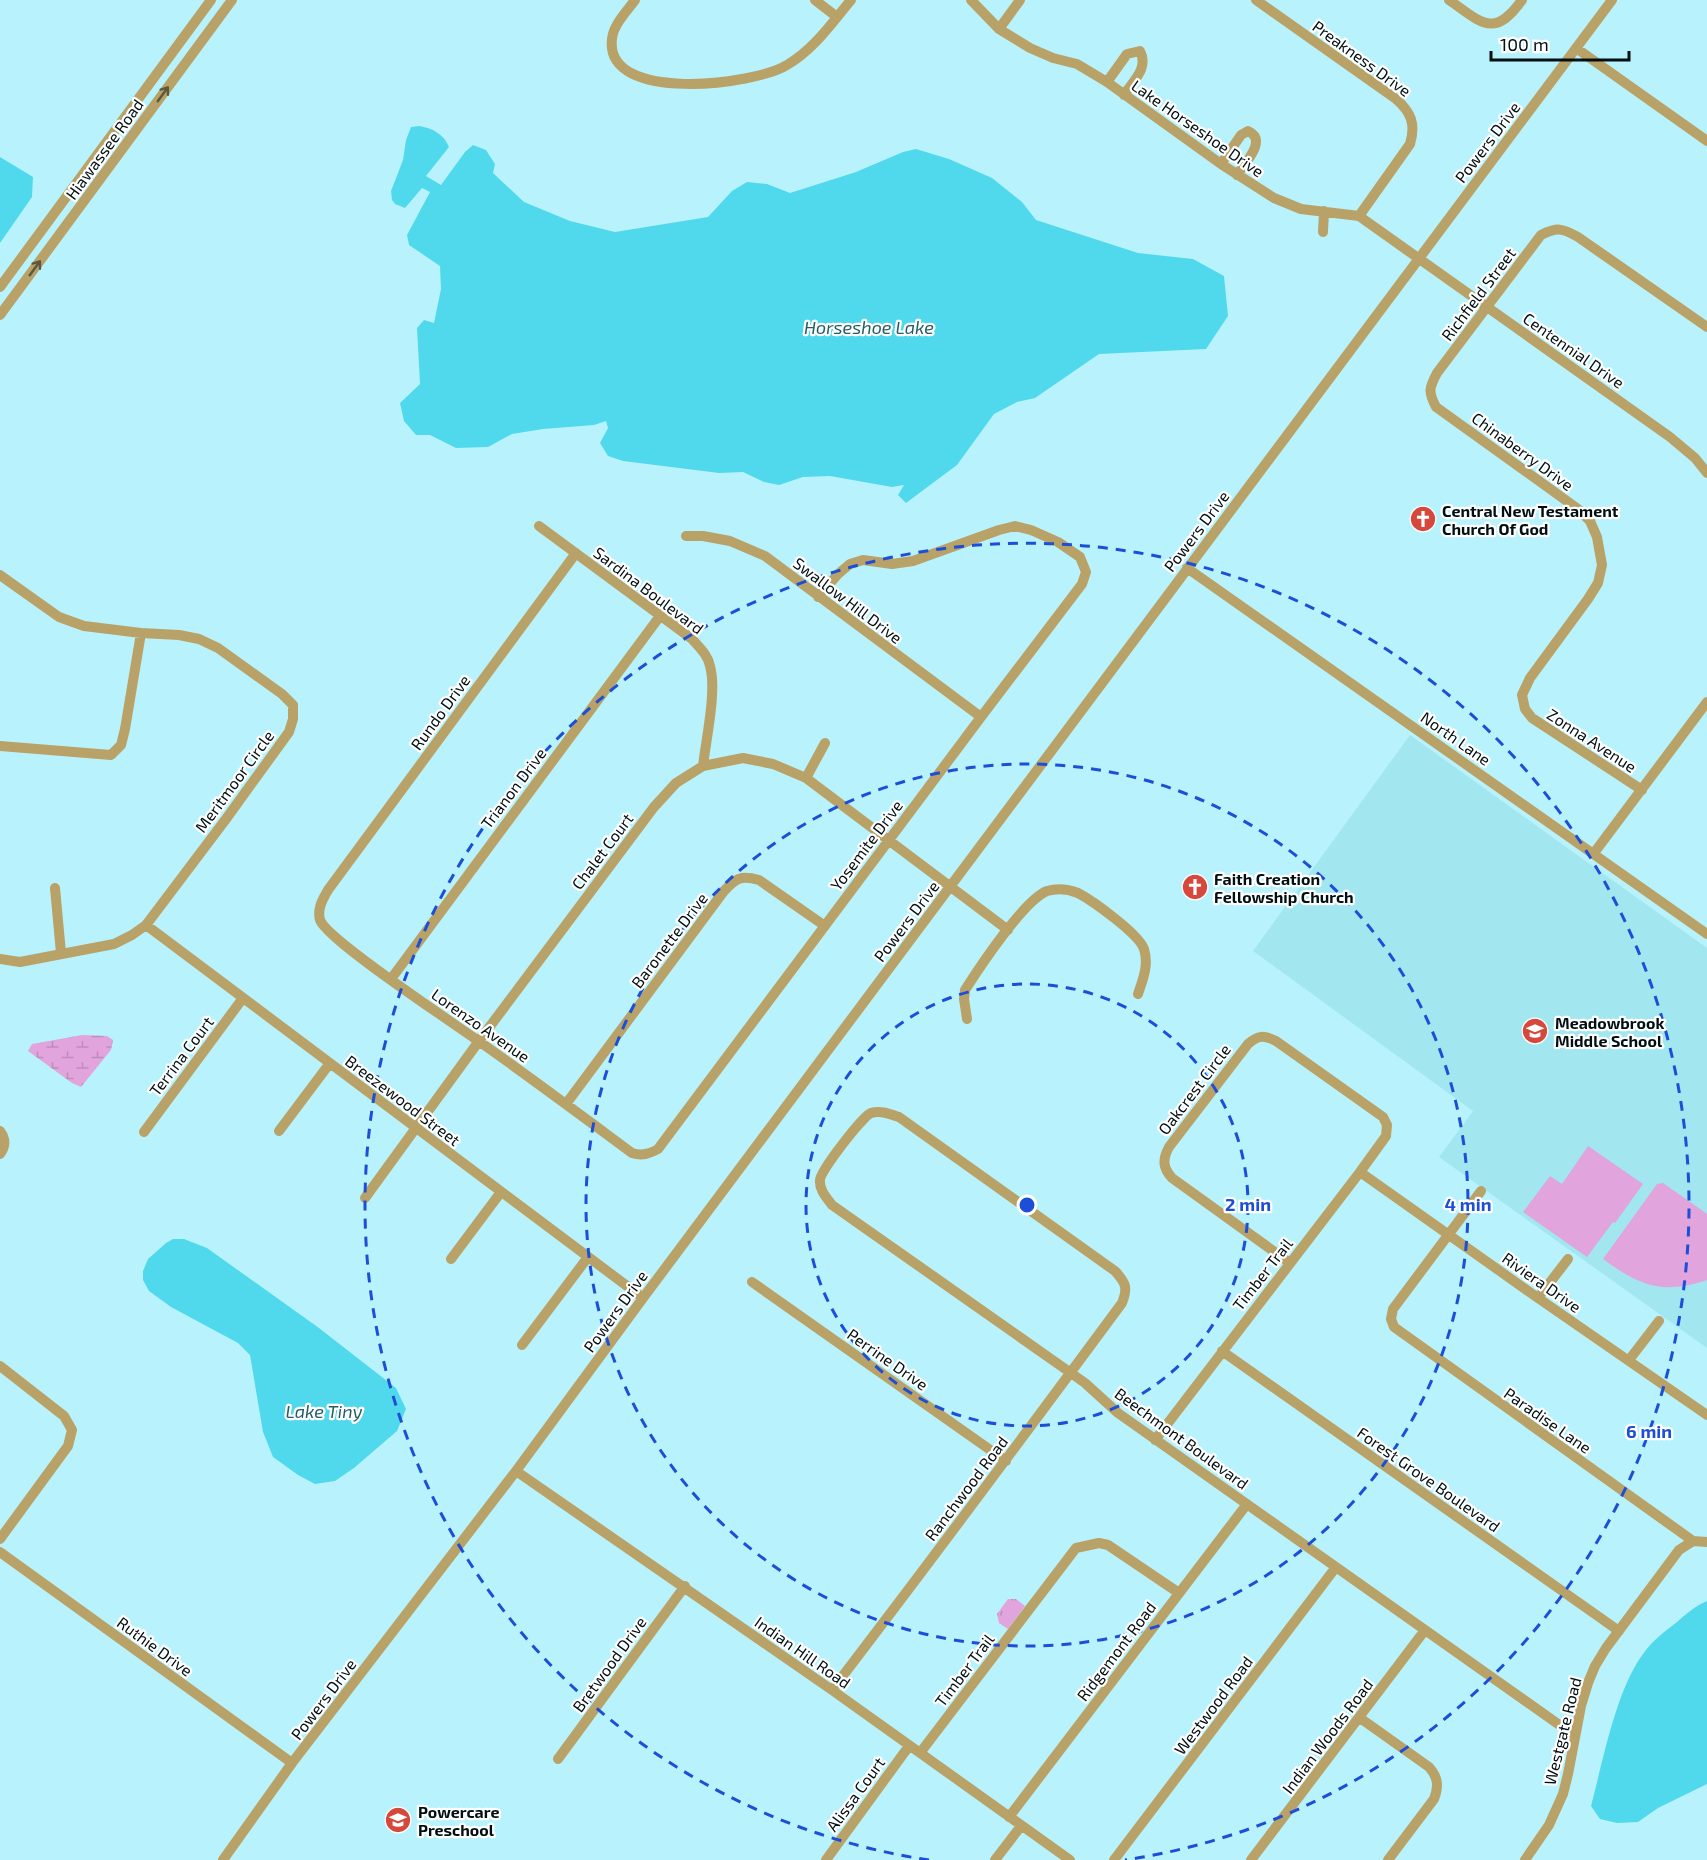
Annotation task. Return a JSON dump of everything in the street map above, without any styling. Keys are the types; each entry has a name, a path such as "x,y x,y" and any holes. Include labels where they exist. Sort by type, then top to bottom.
{"street":[{"name":"Hiawassee Road","path":"0,287 211,0"},
{"name":"Hiawassee Road","path":"0,315 232,0"},
{"path":"636,0 618,23 612,38 613,52 619,64 632,74 652,82 679,85 714,85 769,73 785,67 823,35 850,0"},
{"path":"815,0 837,17"},
{"name":"Lake Horseshoe Drive","path":"971,0 999,29 1030,48 1053,58 1077,64 1107,82 1221,164 1274,198 1301,209 1359,216 1418,258"},
{"path":"999,29 1020,0"},
{"name":"Preakness Drive","path":"1256,0 1396,99 1405,106 1412,119 1413,134 1410,144 1359,216"},
{"path":"1449,0 1478,21 1493,24 1502,22 1512,14 1522,0"},
{"name":"Powers Drive","path":"223,1860 292,1763 516,1471 1612,0"},
{"path":"197,19 211,28"},
{"path":"1576,48 1707,141"},
{"path":"1107,82 1127,54 1140,51 1144,58 1143,68 1124,95"},
{"path":"1221,164 1241,135 1248,131 1254,134 1257,139 1256,146 1237,175"},
{"path":"1323,232 1324,211"},
{"name":"Richfield Street","path":"1436,407 1431,397 1430,386 1437,373 1541,235 1553,230 1564,230 1578,237 1707,327"},
{"name":"Centennial Drive","path":"1418,258 1670,437 1695,458 1707,473"},
{"name":"Chinaberry Drive","path":"1436,407 1578,509 1590,521 1597,537 1602,565 1598,584 1530,678"},
{"name":"Sardina Boulevard","path":"539,526 692,639 702,650 710,664 713,684 703,766"},
{"name":"Yosemite Drive","path":"658,1149 1082,584 1086,572 1080,557 1058,542 1031,530 1015,526 913,561 892,564 863,560 850,564 818,597"},
{"name":"Swallow Hill Drive","path":"686,536 704,536 730,541 765,556 981,717"},
{"name":"Rundo Drive","path":"328,890 576,553"},
{"name":"North Lane","path":"1187,568 1707,934"},
{"name":"Meritmoor Circle","path":"0,575 59,616 84,626 179,635 199,639 218,648 282,694 293,705 294,719 289,732 146,925 114,944 20,962 0,959"},
{"name":"Trianon Drive","path":"391,979 660,616"},
{"path":"0,746 111,755 121,745 125,729 141,633"},
{"name":"Zonna Avenue","path":"1530,678 1522,695 1525,709 1532,718 1642,790"},
{"path":"1594,853 1707,702"},
{"path":"806,778 825,743"},
{"name":"Chalet Court","path":"365,1198 654,807 676,783 703,766 743,758 773,764 806,778 1008,930"},
{"name":"Baronette Drive","path":"566,1104 724,891 735,880 747,877 759,880 825,926"},
{"path":"55,888 60,954"},
{"path":"967,1019 965,990 1026,906 1047,891 1062,889 1078,893 1136,936 1143,946 1147,961 1138,994"},
{"name":"Lorenzo Avenue","path":"328,890 319,906 321,920 329,932 632,1153 640,1155 658,1149"},
{"name":"Breezewood Street","path":"146,925 643,1298"},
{"name":"Terrina Court","path":"144,1132 243,998"},
{"name":"Oakcrest Circle","path":"1290,1263 1172,1179 1166,1170 1164,1158 1169,1147 1248,1044 1256,1037 1266,1035 1383,1116 1387,1125"},
{"path":"279,1131 330,1064"},
{"name":"Ranchwood Road","path":"832,1690 1006,1461 1122,1303 1126,1292 1123,1280 1115,1271 899,1117 885,1112 871,1113 862,1119 844,1143"},
{"name":"Timber Trail","path":"1155,1440 1360,1172 1386,1136 1387,1125"},
{"path":"0,1131 5,1142 0,1154"},
{"name":"Beechmont Boulevard","path":"844,1143 819,1179 822,1191 832,1205 1071,1372 1118,1413 1155,1440 1575,1736"},
{"name":"Riviera Drive","path":"1360,1172 1707,1415"},
{"path":"1449,1234 1481,1191"},
{"path":"451,1259 501,1192"},
{"name":"Paradise Lane","path":"1449,1234 1391,1313 1394,1328 1693,1541"},
{"path":"522,1345 588,1257"},
{"path":"1538,1298 1568,1259"},
{"name":"Perrine Drive","path":"752,1281 1006,1461"},
{"path":"1629,1360 1659,1321"},
{"name":"Forest Grove Boulevard","path":"1222,1351 1619,1631"},
{"path":"0,1366 64,1416 72,1430 69,1446 0,1539"},
{"name":"Indian Hill Road","path":"516,1471 685,1586 1070,1860"},
{"name":"Ridgemont Road","path":"1009,1817 1247,1504"},
{"path":"1693,1541 1707,1542"},
{"name":"Westgate Road","path":"1525,1860 1543,1835 1558,1805 1568,1774 1588,1683 1602,1654 1676,1553 1693,1541"},
{"name":"Timber Trail","path":"920,1754 1076,1548 1099,1543 1108,1545 1179,1593"},
{"name":"Ruthie Drive","path":"0,1552 292,1763"},
{"name":"Westwood Road","path":"1114,1860 1336,1567"},
{"name":"Bretwood Drive","path":"558,1758 685,1586"},
{"name":"Indian Woods Road","path":"1251,1860 1425,1630"},
{"path":"1360,1718 1429,1767 1437,1784 1434,1799 1388,1860"},
{"name":"Alissa Court","path":"826,1860 909,1746"},
{"path":"995,1860 1021,1826"}],"shaded area":[{"name":"Meadowbrook Middle School","path":"1410,735 1707,948 1707,1348 1439,1157 1473,1111 1253,951"}],"green space":[{"path":"82,1035 107,1036 113,1040 111,1050 81,1087 28,1051 32,1044"},
{"path":"1588,1146 1643,1184 1587,1257 1523,1212 1550,1176 1562,1184"},
{"path":"1663,1183 1707,1214 1707,1280 1677,1287 1652,1285 1629,1276 1603,1259 1657,1184"},
{"path":"1008,1599 1016,1599 1025,1606 1008,1629 999,1623 997,1614"}],"water":[{"name":"Horseshoe Lake","path":"419,126 437,132 449,147 426,176 441,185 465,152 473,145 486,150 495,164 493,173 524,202 570,221 615,232 708,217 732,191 747,182 767,184 790,193 856,172 903,152 916,149 949,159 992,178 1022,202 1036,220 1138,253 1193,259 1224,276 1228,316 1206,349 1099,354 1035,398 1017,402 994,414 957,465 906,503 898,495 904,485 892,487 830,476 803,477 779,485 764,482 743,472 719,473 623,461 608,456 600,443 608,428 606,421 594,425 512,434 488,447 456,448 430,435 416,435 404,421 400,403 420,384 417,328 424,320 434,323 441,289 440,266 409,245 407,235 430,192 422,188 405,208 395,204 392,200 391,191 403,160 406,140 411,127"},
{"path":"0,157 33,177 32,197 0,243"},
{"name":"Lake Tiny","path":"173,1239 184,1239 207,1248 319,1328 396,1388 406,1409 397,1431 354,1468 335,1481 315,1484 273,1457 263,1432 250,1355 238,1343 171,1307 149,1291 143,1280 143,1271 148,1259"},
{"path":"1707,1601 1707,1784 1658,1808 1638,1822 1617,1823 1600,1819 1591,1806 1611,1727 1625,1687 1647,1649 1659,1636 1691,1610"}],"place":[{"name":"Central New Testament Church Of God","path":"1423,519"},
{"name":"Faith Creation Fellowship Church","path":"1195,887"},
{"name":"Meadowbrook Middle School","path":"1535,1031"},
{"name":"Powercare Preschool","path":"398,1820"}]}
